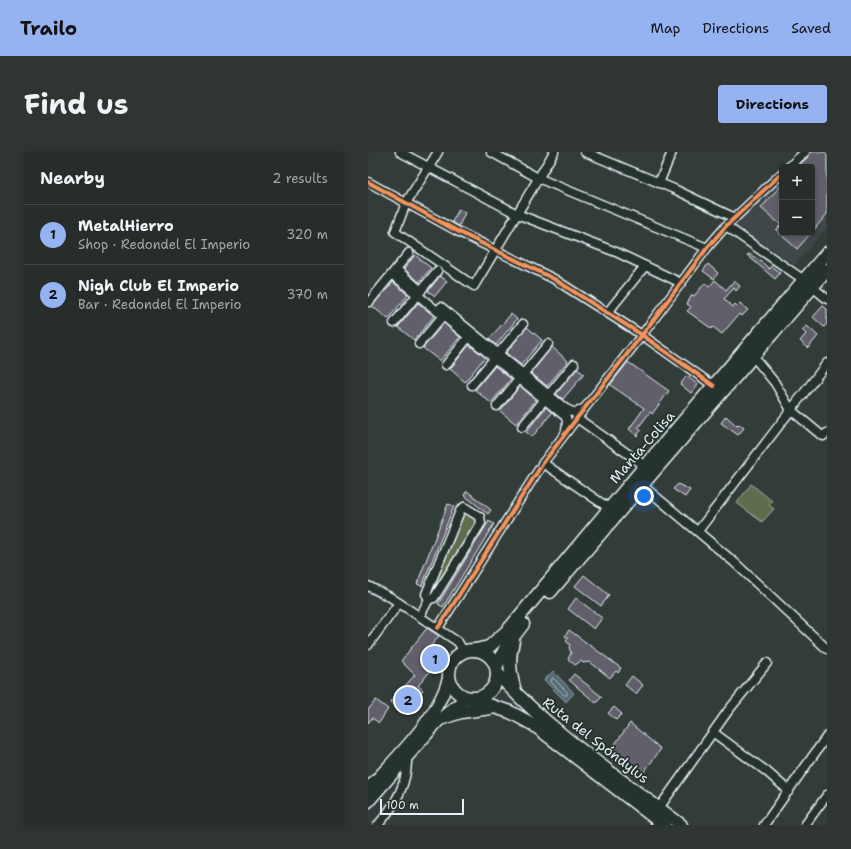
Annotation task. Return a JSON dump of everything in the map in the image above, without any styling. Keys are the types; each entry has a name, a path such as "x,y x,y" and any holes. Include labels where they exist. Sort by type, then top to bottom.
{"highway":[{"name":"Manta-Colisa","path":"469,651 489,647 508,630 613,511 714,386 765,334 808,283 827,254"},
{"name":"Manta-Colisa","path":"808,283 827,270"},
{"name":"Manta-Colisa","path":"497,670 502,653 514,636 613,511 642,485 649,468 753,356 765,334"},
{"path":"514,636 510,652 510,667 516,694"},
{"path":"469,651 488,656 497,670 494,686 490,692 484,696 468,698 454,690 449,676 449,670 454,659 469,651"},
{"name":"Ruta del Spóndylus","path":"497,670 516,694 664,825"},
{"name":"Ruta del Spóndylus","path":"468,698 521,717 659,808 681,825"},
{"path":"440,719 471,710 498,708"}],"main road":[{"path":"368,789 434,712 443,695 449,676"},
{"path":"368,802 440,719 468,698"}],"street":[{"path":"400,152 517,214 616,252 681,283"},
{"path":"438,152 406,203 395,230 396,234 474,286 554,152"},
{"path":"491,152 538,178 707,248"},
{"path":"585,152 659,183 735,218"},
{"path":"659,183 672,152"},
{"path":"792,164 805,152"},
{"path":"438,628 542,463 642,335 707,248 726,226 779,176"},
{"path":"368,182 495,251 554,280 608,312 714,386"},
{"path":"726,226 808,283 827,299"},
{"path":"369,302 409,253"},
{"path":"608,312 645,266"},
{"path":"394,323 437,271"},
{"path":"394,272 563,411 567,419 566,432"},
{"path":"420,344 445,314"},
{"path":"472,385 522,324"},
{"path":"446,365 470,335"},
{"path":"497,406 548,344"},
{"path":"753,356 775,383 791,410 821,435 823,436 827,433"},
{"path":"698,531 827,363"},
{"path":"522,427 574,364"},
{"path":"563,411 575,413 584,408"},
{"path":"577,418 649,468"},
{"path":"542,463 613,511"},
{"path":"642,485 734,562 827,649"},
{"path":"420,616 429,599 434,598 481,523 480,517 467,507 462,508 460,511 426,594 429,599"},
{"path":"368,586 420,616 469,651"},
{"path":"368,645 399,603"},
{"path":"659,808 714,733 728,711 767,663"},
{"path":"714,733 766,771 789,791"},
{"path":"764,825 827,736"},
{"path":"378,825 400,794 405,781 407,757"},
{"path":"805,825 827,795"}],"shaded area":[{"path":"806,152 827,152 827,227 795,265 733,225 779,179 779,236 815,236 815,164 794,164"}],"green space":[{"path":"751,484 772,501 769,505 774,509 762,522 737,503"},
{"path":"465,512 476,518 476,524 431,595"}],"water":[{"path":"553,671 574,693 566,702 544,680"}],"building":[{"path":"810,152 827,152 827,214 815,228 815,164 800,164 809,156"},
{"path":"779,187 779,223 761,208"},
{"path":"459,209 465,213 459,226 452,222"},
{"path":"783,236 808,236 797,249"},
{"path":"749,254 761,261 769,269 771,266 780,273 775,279 747,255"},
{"path":"415,255 431,268 419,282 404,269"},
{"path":"708,264 718,273 714,279 703,271"},
{"path":"440,276 447,281 435,296 428,291"},
{"path":"715,280 726,290 734,281 740,286 736,291 734,288 724,299 733,307 735,304 737,306 740,303 748,310 742,316 739,314 722,334 713,327 712,329 687,311 691,307 687,304 692,295 694,296 705,283 709,287"},
{"path":"393,282 408,295 388,319 372,306"},
{"path":"418,303 434,316 414,340 398,327"},
{"path":"823,306 827,309 827,324 824,327 813,317"},
{"path":"511,314 517,319 496,345 489,339"},
{"path":"444,323 460,337 440,361 423,348"},
{"path":"807,326 818,336 808,348 800,341 806,334 802,330"},
{"path":"527,327 542,340 521,365 506,353"},
{"path":"469,345 485,357 465,382 450,369"},
{"path":"552,347 568,361 547,386 531,373"},
{"path":"628,362 669,391 652,414 650,412 638,428 641,430 637,436 629,429 644,408 610,385"},
{"path":"495,366 511,379 491,403 475,390"},
{"path":"577,369 584,374 563,399 556,394"},
{"path":"687,376 698,385 691,393 680,384"},
{"path":"520,386 536,400 516,424 500,411"},
{"path":"546,407 552,413 532,437 526,432"},
{"path":"726,416 737,426 739,424 744,428 738,435 721,423"},
{"path":"678,484 690,490 685,497 673,489"},
{"path":"467,491 491,510 488,514 464,495"},
{"path":"448,504 454,506 422,586 417,584"},
{"path":"489,521 494,524 443,607 438,604"},
{"path":"584,575 609,595 601,606 575,586"},
{"path":"576,598 602,618 594,629 568,609"},
{"path":"427,628 439,636 420,660 431,670 418,686 423,690 405,710 401,711 390,702 415,675 401,661"},
{"path":"569,630 621,668 618,673 616,671 610,678 590,662 583,663 581,661 575,665 568,659 571,653 569,647 570,645 566,641 568,638 565,636"},
{"path":"574,674 602,697 596,703 569,680"},
{"path":"632,676 643,685 636,694 625,685"},
{"path":"376,700 388,709 379,723 372,718 368,723 368,710"},
{"path":"614,707 622,714 616,720 608,713"},
{"path":"630,723 661,749 641,776 610,751"}],"cycle path":[{"path":"438,628 543,463 707,248 726,226 779,176"},
{"path":"368,182 457,231 554,279 642,335 714,386"}],"place":[{"name":"MetalHierro","path":"435,659"},
{"name":"Nigh Club El Imperio","path":"408,700"}]}
